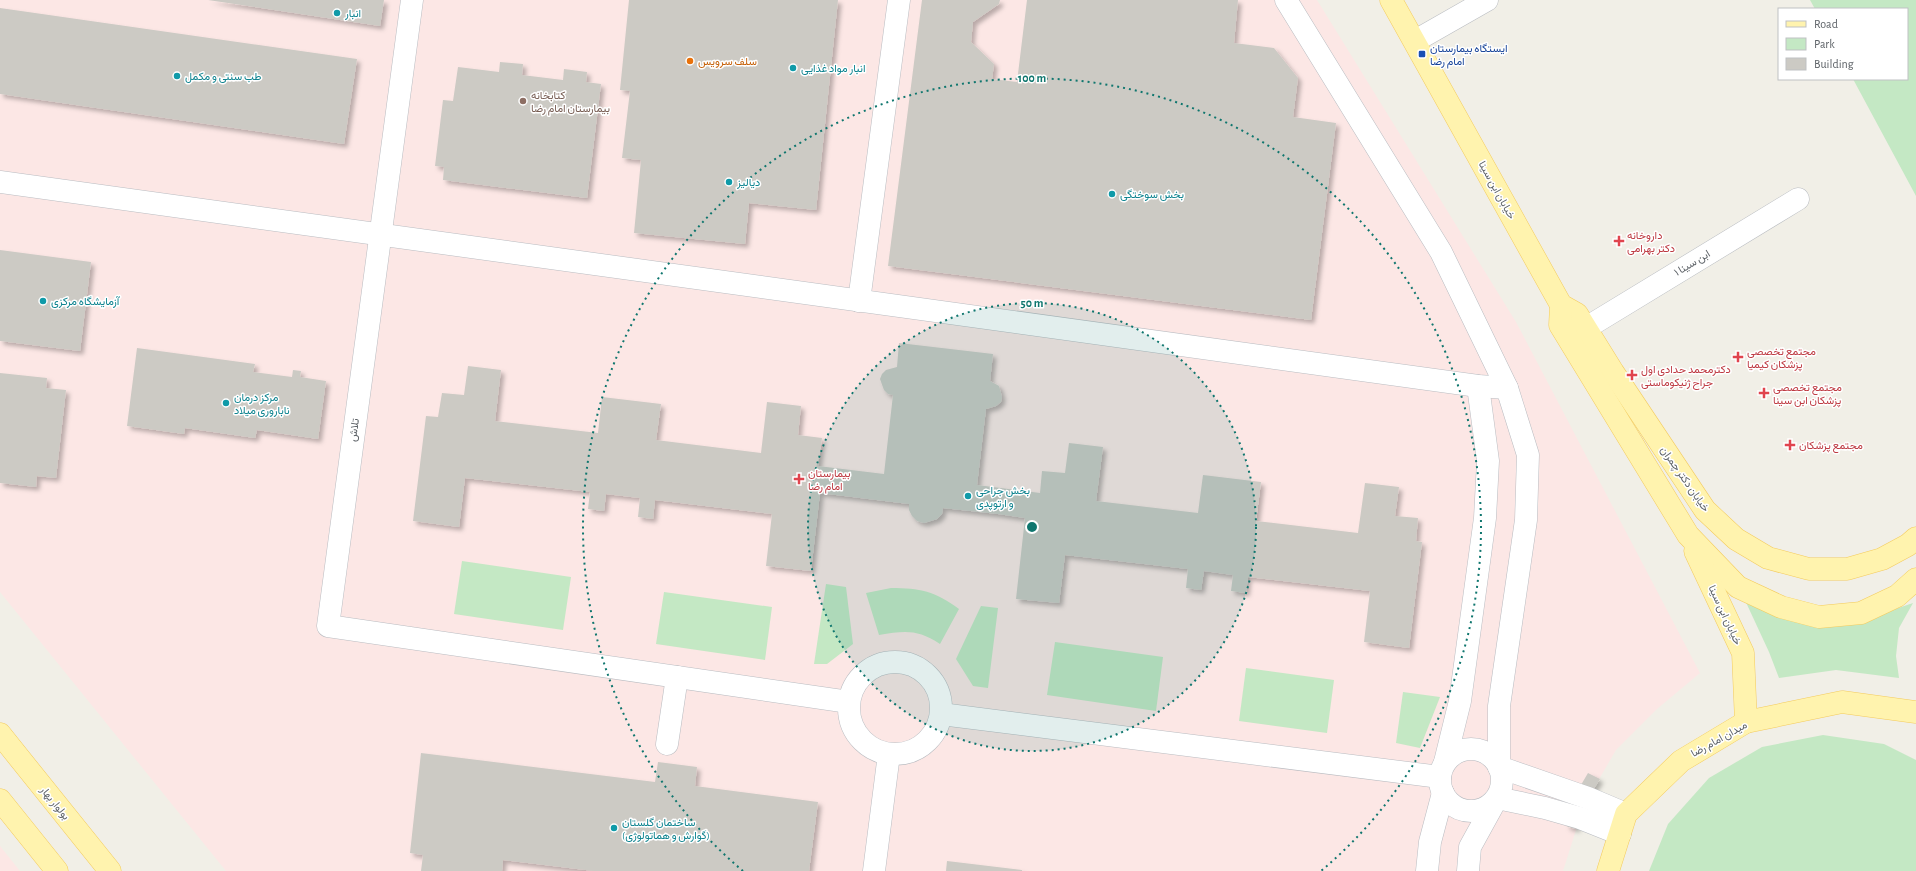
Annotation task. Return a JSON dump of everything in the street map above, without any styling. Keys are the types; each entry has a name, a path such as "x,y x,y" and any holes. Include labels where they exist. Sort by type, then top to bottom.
{"main road":[{"name":"خیابان ابن سینا","path":"1391,0 1561,305 1577,314 1613,372"},
{"path":"1561,305 1560,325 1688,535 1738,587 1781,608 1819,617 1860,613 1897,596 1916,579"},
{"name":"خیابان دکتر چمران","path":"1613,372 1705,510 1736,539 1768,558 1808,569 1847,569 1882,559 1908,545 1916,538"},
{"name":"خیابان ابن سینا","path":"1688,535 1743,653 1746,722"},
{"name":"میدان امام رضا","path":"1608,871 1626,814 1681,761 1746,722 1842,702 1916,712"},
{"name":"بولوار بهار","path":"0,734 110,871"},
{"path":"0,800 57,871"}],"street":[{"name":"تلاش","path":"412,0 328,626 677,677"},
{"path":"860,301 899,0"},
{"path":"1286,0 1441,252 1508,388 1528,455 1526,520 1499,706 1499,767 1502,783 1497,798 1470,847 1468,871"},
{"path":"1415,42 1487,0"},
{"path":"0,182 1478,386 1508,388"},
{"name":"ابن سینا ۱","path":"1586,328 1798,199"},
{"path":"1427,871 1430,842 1460,701 1485,518 1488,461 1478,386"},
{"path":"889,662 901,662 918,668 932,680 938,690 942,702 941,714 938,726 924,745 913,751 901,754 889,754 878,751 858,736 852,726 849,714 849,702 852,690 858,680 867,671 878,665 889,662"},
{"path":"667,744 677,677 849,702"},
{"path":"941,714 1443,778"},
{"path":"1497,798 1484,809 1468,812 1453,806 1443,778 1458,752 1474,749 1489,755 1499,767 1588,798 1626,814"},
{"path":"874,871 889,754"},
{"path":"1497,798 1545,808 1580,818 1620,834"}],"shaded area":[{"name":"بیمارستان امام رضا","path":"0,0 1317,0 1516,322 1700,673 1657,709 1616,750 1588,798 1563,871 226,871 0,592"},
{"path":"0,846 20,871 0,871"}],"green space":[{"path":"1810,0 1916,0 1916,196 1854,80 1908,80 1908,8 1814,8"},
{"path":"462,561 571,577 563,630 454,614"},
{"path":"1737,583 1786,609 1872,617 1913,603 1899,628 1896,656 1899,678 1836,670 1779,678 1769,652"},
{"path":"826,584 846,587 853,644 827,664 814,664"},
{"path":"891,588 919,590 935,594 959,609 940,644 932,639 911,632 879,635 866,593"},
{"path":"664,592 772,607 765,660 656,644"},
{"path":"981,606 998,608 988,688 973,686 956,659"},
{"path":"1055,642 1163,657 1156,711 1047,695"},
{"path":"1246,668 1334,680 1327,733 1239,721"},
{"path":"1403,692 1440,697 1420,748 1396,743"},
{"path":"1823,735 1884,744 1916,760 1916,871 1649,871 1668,824 1709,778 1762,747"}],"building":[{"name":"انبار","path":"208,0 384,0 380,26"},
{"path":"629,0 838,0 816,210 749,203 745,244 634,233 641,160 622,158 630,91 620,90"},
{"name":"بخش سوختگی","path":"922,0 1000,0 999,4 973,22 971,42 994,64 992,79 1017,82 1027,0 1238,0 1234,43 1274,48 1298,78 1293,117 1336,123 1311,320 888,266"},
{"name":"طب سنتی و مکمل","path":"0,8 357,59 344,144 0,94"},
{"path":"500,62 523,64 522,75 563,80 564,69 587,72 586,82 601,84 587,198 443,180 444,167 435,166 443,100 453,101 458,67 499,72"},
{"name":"آزمایشگاه مرکزی","path":"0,250 91,262 80,351 0,341"},
{"name":"بخش جراحی و ارتوپدی","path":"899,343 993,354 990,381 999,386 1002,397 1001,402 996,406 986,409 977,485 1040,493 1042,471 1065,473 1069,443 1103,447 1096,501 1198,513 1203,475 1261,482 1256,521 1358,533 1365,483 1399,487 1395,516 1418,518 1416,541 1422,542 1409,648 1364,642 1370,591 1248,577 1246,593 1231,591 1233,575 1204,571 1201,590 1186,588 1188,569 1065,555 1059,603 1016,599 1025,518 998,514 943,508 942,514 937,519 924,523 917,521 912,516 909,510 909,504 820,493 811,571 766,566 772,514 655,500 653,519 638,517 640,498 606,494 604,511 588,509 590,492 465,478 459,527 413,521 426,416 438,417 442,393 464,395 468,366 501,370 495,421 598,433 602,397 661,404 656,440 761,453 767,402 801,406 798,435 822,438 818,466 884,474 893,395 888,394 884,390 880,379 886,370 897,367"},
{"name":"مرکز درمان ناباروری میلاد","path":"137,348 255,364 253,372 292,377 293,370 301,371 300,377 326,381 318,439 257,430 255,438 185,428 184,434 127,426"},
{"path":"0,373 47,378 46,388 66,390 56,478 37,476 36,487 0,483"},
{"name":"ساختمان گلستان (گوارش و هماتولوژی)","path":"421,753 655,782 658,762 697,767 695,786 818,802 809,871 594,871 503,860 502,871 421,871 423,855 410,853"},
{"path":"1588,773 1600,779 1588,798 1576,829 1566,826 1578,790"},
{"path":"947,861 1022,870 1022,871 946,871"}],"place":[{"name":"انبار","path":"337,13"},
{"name":"ایستگاه بیمارستان امام رضا","path":"1422,54"},
{"name":"سلف سرویس","path":"690,61"},
{"name":"انبار مواد غذایی","path":"793,68"},
{"name":"طب سنتی و مکمل","path":"177,76"},
{"name":"کتابخانه بیمارستان امام رضا","path":"523,101"},
{"name":"دیالیز","path":"729,182"},
{"name":"بخش سوختگی","path":"1112,194"},
{"name":"داروخانه دکتر بهرامی","path":"1619,241"},
{"name":"آزمایشگاه مرکزی","path":"43,301"},
{"name":"مجتمع تخصصی پزشکان کیمیا","path":"1738,357"},
{"name":"دکترمحمد حدادی اول جراح ژنیکوماستی","path":"1632,375"},
{"name":"مجتمع تخصصی پزشکان ابن سینا","path":"1764,393"},
{"name":"مرکز درمان ناباروری میلاد","path":"226,403"},
{"name":"مجتمع پزشکان","path":"1790,445"},
{"name":"بیمارستان امام رضا","path":"799,479"},
{"name":"بخش جراحی و ارتوپدی","path":"968,496"},
{"name":"ساختمان گلستان (گوارش و هماتولوژی)","path":"614,828"}]}
